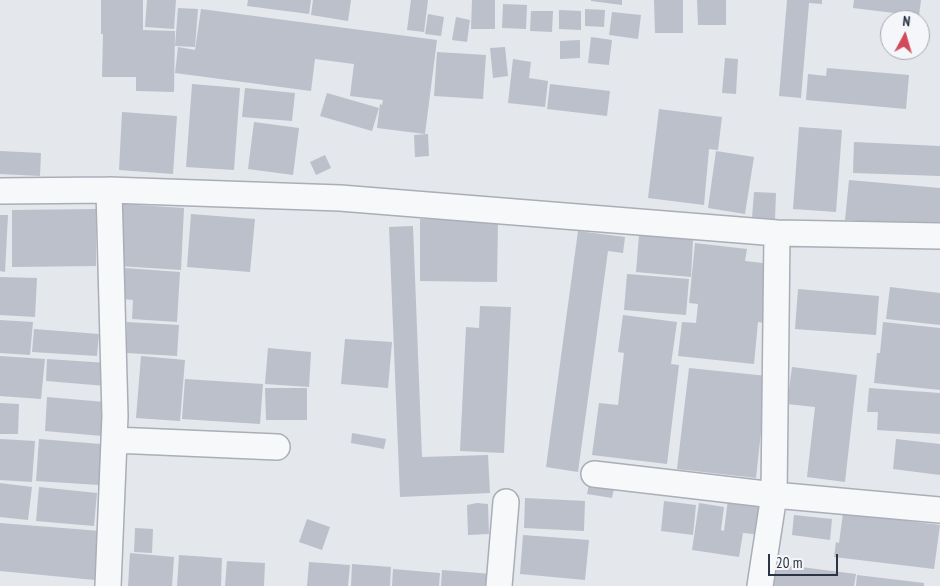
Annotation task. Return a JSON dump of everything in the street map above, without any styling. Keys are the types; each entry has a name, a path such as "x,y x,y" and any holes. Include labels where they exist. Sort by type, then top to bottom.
{"street":[{"path":"108,586 115,416 110,190"},
{"path":"0,191 110,190 340,198 777,233 940,236"},
{"path":"760,586 774,495 777,233"},
{"path":"114,440 277,447"},
{"path":"594,474 774,495 940,510"},
{"path":"499,586 506,502"}],"building":[{"path":"101,0 143,0 143,30 175,31 174,92 136,91 136,77 102,77 103,34 101,34"},
{"path":"147,0 176,0 174,29 145,27"},
{"path":"248,0 311,0 309,14 247,6"},
{"path":"313,0 351,0 348,21 311,15"},
{"path":"411,0 428,0 424,32 407,30"},
{"path":"472,0 495,0 495,29 471,29"},
{"path":"622,0 622,5 591,1"},
{"path":"654,0 683,0 683,33 655,33"},
{"path":"697,0 726,0 726,25 698,25"},
{"path":"787,0 822,0 822,4 809,3 801,98 779,96"},
{"path":"854,0 921,0 920,10 880,11 853,8"},
{"path":"503,4 527,5 526,29 502,28"},
{"path":"178,8 198,9 195,47 175,46"},
{"path":"201,9 437,40 425,134 377,128 380,104 382,105 383,100 350,96 354,64 315,59 311,91 175,73 178,47 195,50"},
{"path":"585,9 605,10 604,27 585,26"},
{"path":"559,10 581,11 581,30 559,29"},
{"path":"531,11 553,11 552,32 530,31"},
{"path":"612,12 641,15 638,39 609,35"},
{"path":"428,14 444,17 441,36 425,34"},
{"path":"456,17 470,20 467,42 452,40"},
{"path":"591,37 612,40 609,65 588,63"},
{"path":"580,40 580,58 560,59 560,41"},
{"path":"505,47 508,76 493,78 490,48"},
{"path":"437,52 486,55 483,99 434,96"},
{"path":"725,58 738,59 736,94 722,93"},
{"path":"513,59 531,62 529,78 548,81 545,107 508,103"},
{"path":"827,68 909,75 906,109 806,100 808,74 826,76"},
{"path":"192,84 240,88 234,170 186,167"},
{"path":"550,84 610,91 607,116 547,109"},
{"path":"245,88 295,93 292,121 242,117"},
{"path":"327,93 379,108 372,131 320,116"},
{"path":"659,109 722,117 718,150 709,149 704,205 648,198"},
{"path":"122,112 177,116 173,174 119,170"},
{"path":"254,122 299,128 293,175 248,169"},
{"path":"799,127 842,130 836,212 793,209"},
{"path":"428,134 429,156 415,157 414,135"},
{"path":"854,142 940,146 940,176 853,173"},
{"path":"0,151 41,153 40,176 0,174"},
{"path":"716,151 754,157 745,214 708,208"},
{"path":"325,155 331,168 316,175 310,162"},
{"path":"849,180 940,188 940,228 845,220"},
{"path":"754,192 776,193 775,219 752,218"},
{"path":"122,204 184,208 181,270 119,266"},
{"path":"96,209 96,266 12,267 12,210"},
{"path":"191,214 255,219 250,272 187,267"},
{"path":"0,215 8,215 5,272 0,271"},
{"path":"420,219 498,220 497,282 420,281"},
{"path":"413,226 422,457 488,455 490,493 400,497 389,227"},
{"path":"578,231 625,237 623,253 608,251 578,472 546,467"},
{"path":"639,235 693,240 691,277 636,272"},
{"path":"695,243 747,249 745,261 771,264 765,323 758,322 754,364 678,356 682,322 696,323 698,304 689,303"},
{"path":"125,268 180,272 177,322 132,319 133,300 123,299"},
{"path":"627,274 689,279 686,315 624,310"},
{"path":"0,277 37,278 35,317 0,315"},
{"path":"890,287 940,293 940,325 886,319"},
{"path":"798,289 879,296 876,335 795,329"},
{"path":"480,306 511,307 504,453 460,451 466,327 479,328"},
{"path":"623,315 677,322 671,364 679,365 667,464 592,455 599,403 618,405 624,353 618,352"},
{"path":"0,320 33,322 30,355 0,353"},
{"path":"127,322 179,325 177,356 126,353"},
{"path":"883,322 940,328 940,390 874,383 877,353 880,353"},
{"path":"34,329 99,334 97,356 32,352"},
{"path":"345,339 392,342 388,388 341,384"},
{"path":"268,348 311,352 309,387 265,384"},
{"path":"0,356 45,359 41,399 0,396"},
{"path":"141,356 185,360 180,421 136,418"},
{"path":"47,359 108,363 106,386 46,381"},
{"path":"792,367 857,375 845,482 807,477 815,407 787,404"},
{"path":"689,368 767,376 756,478 677,469"},
{"path":"185,379 263,384 260,424 182,419"},
{"path":"265,388 307,388 307,420 266,420"},
{"path":"869,388 940,393 940,434 877,430 878,412 867,412"},
{"path":"47,397 105,402 102,436 45,431"},
{"path":"0,403 19,404 18,434 0,434"},
{"path":"352,433 386,439 384,449 351,443"},
{"path":"0,439 35,441 32,482 0,480"},
{"path":"39,439 101,444 99,485 36,481"},
{"path":"896,439 940,444 940,475 893,469"},
{"path":"590,479 615,483 612,498 587,494"},
{"path":"0,483 32,487 28,520 0,517"},
{"path":"39,487 97,493 94,526 36,521"},
{"path":"525,498 585,501 584,531 524,528"},
{"path":"728,499 765,503 761,535 736,532 743,533 739,557 692,550 699,503 724,507 721,530 724,531"},
{"path":"664,501 696,505 693,535 661,531"},
{"path":"477,503 488,504 489,534 468,535 467,505"},
{"path":"843,513 940,525 934,569 834,557 836,542 839,543"},
{"path":"794,515 832,519 830,540 792,535"},
{"path":"307,519 330,527 322,550 299,542"},
{"path":"0,523 100,531 95,580 0,571"},
{"path":"135,528 153,529 152,553 134,552"},
{"path":"523,535 589,540 585,580 520,574"},
{"path":"130,553 174,557 172,586 128,586"},
{"path":"179,555 222,558 221,586 177,586"},
{"path":"227,561 265,563 264,586 225,586"},
{"path":"309,562 350,565 348,586 307,586"},
{"path":"352,564 391,567 390,586 351,586"},
{"path":"777,564 856,574 854,586 774,586"},
{"path":"393,569 440,573 439,586 392,586"},
{"path":"442,570 492,574 491,586 441,586"},
{"path":"857,575 924,583 924,586 856,586"}]}
